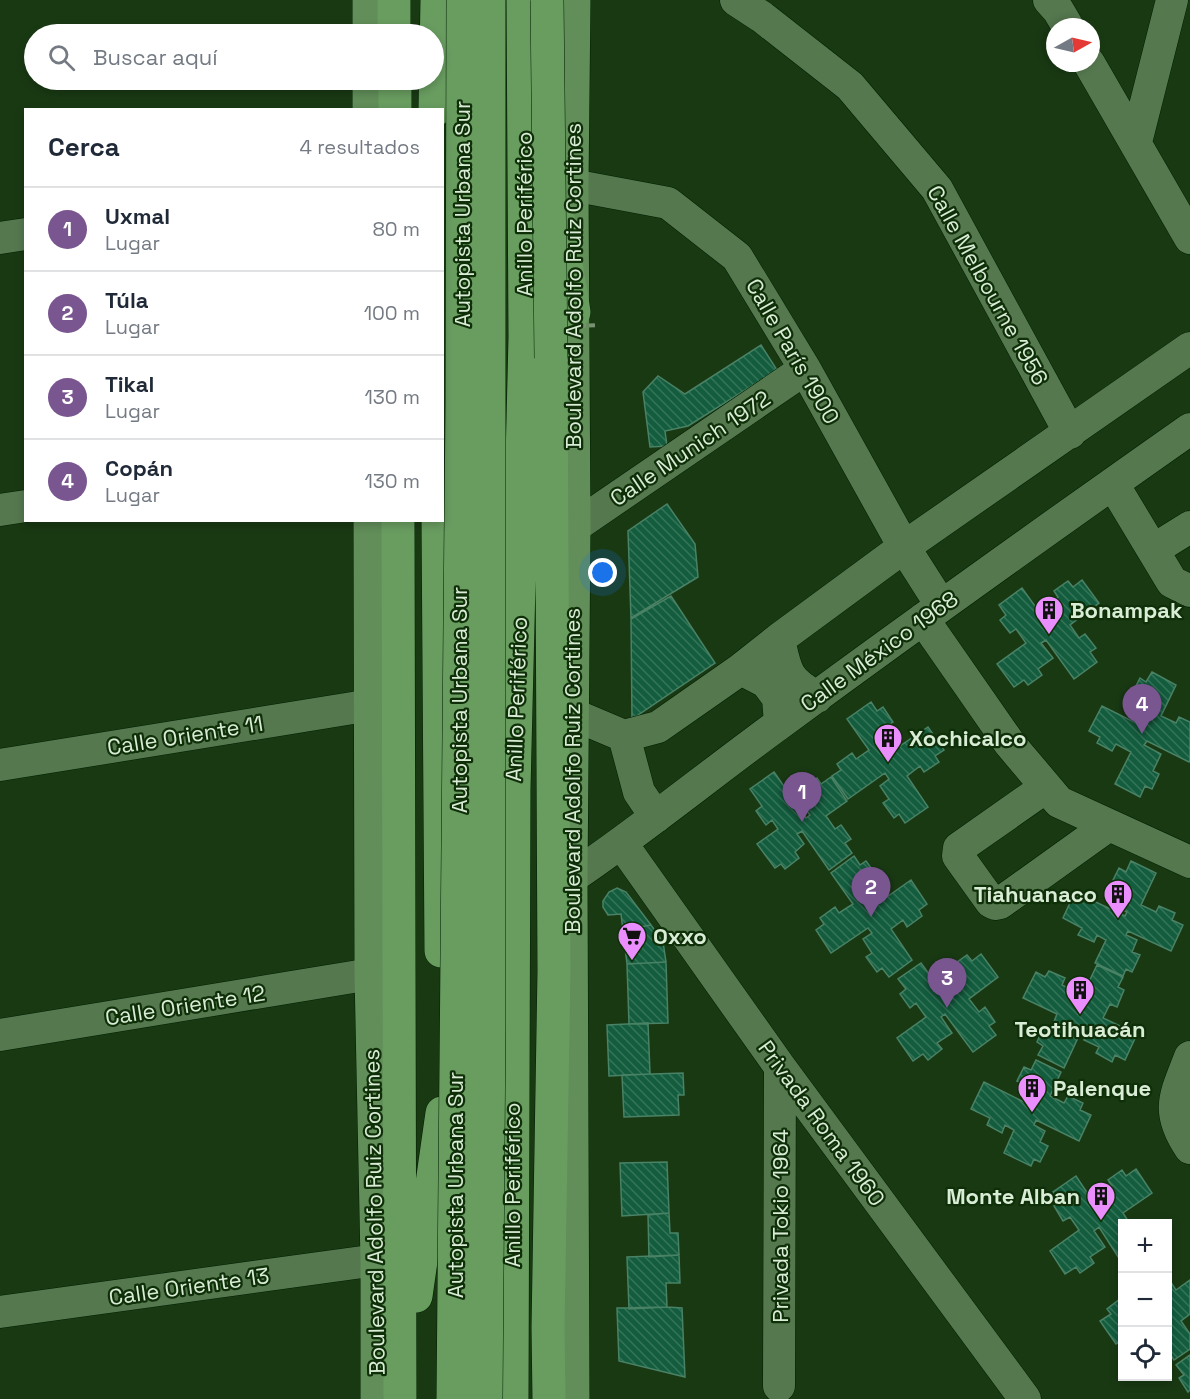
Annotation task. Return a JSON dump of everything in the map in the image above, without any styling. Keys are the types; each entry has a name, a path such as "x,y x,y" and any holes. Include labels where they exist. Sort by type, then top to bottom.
{"highway":[{"path":"394,0 394,24"},
{"path":"436,0 436,24"},
{"name":"Autopista Urbana Sur","path":"453,1399 462,403 463,0"},
{"name":"Autopista Urbana Sur","path":"486,1399 489,1024 489,0"},
{"path":"523,0 574,312"},
{"name":"Anillo Periférico","path":"512,1399 513,789 525,337 523,0"},
{"path":"546,0 552,482 553,1393"},
{"path":"395,90 395,108"},
{"path":"435,90 435,108"},
{"path":"398,522 400,1399"},
{"path":"438,522 442,1113 439,1399"},
{"path":"405,1399 407,1358 442,1113"}],"main road":[{"path":"369,0 369,24"},
{"name":"Boulevard Adolfo Ruiz Cortines","path":"553,1393 571,878 574,527 572,185 574,0"},
{"path":"369,90 369,108"},
{"name":"Boulevard Adolfo Ruiz Cortines","path":"370,522 371,974 377,1260 377,1399"}],"street":[{"name":"Calle Melbourne 1956","path":"736,0 762,17 850,86 937,189 1071,433"},
{"path":"1049,0 1063,18"},
{"path":"1136,142 1172,0"},
{"path":"1094,72 1190,238"},
{"name":"Calle París 1900","path":"572,185 668,203 737,257 805,369 904,547 932,612 1010,744 1059,802 1190,862"},
{"path":"0,238 24,234"},
{"path":"572,714 624,735 658,727 741,669 904,547 1071,433 1190,348"},
{"name":"Calle Munich 1972","path":"574,527 805,369"},
{"name":"Calle México 1968","path":"571,878 622,843 780,723 932,612 1190,429"},
{"path":"1113,484 1172,582 1190,591"},
{"path":"0,510 24,506"},
{"path":"1153,550 1190,527"},
{"path":"779,639 785,667 798,686 817,697"},
{"path":"741,669 766,682 778,698 780,723"},
{"name":"Calle Oriente 11","path":"0,765 371,705"},
{"path":"624,735 639,792 656,816"},
{"path":"1046,786 959,848 957,852 991,902 1000,903 1109,825"},
{"name":"Privada Roma 1960","path":"622,843 780,1067 1025,1399"},
{"name":"Calle Oriente 12","path":"0,1035 371,974"},
{"path":"1190,1057 1175,1102 1175,1122 1190,1148"},
{"name":"Privada Tokio 1964","path":"779,1386 780,1067"},
{"name":"Calle Oriente 13","path":"0,1312 377,1260"}],"building":[{"path":"761,345 777,370 688,426 665,431 667,446 650,447 643,392 658,376 685,394"},
{"path":"667,504 695,544 698,577 631,618 628,531"},
{"name":"Bonampak","path":"1082,580 1099,603 1070,625 1079,638 1085,634 1096,648 1090,652 1097,662 1074,679 1046,640 1041,643 1053,658 1038,669 1042,675 1028,685 1024,680 1014,687 997,664 1026,643 1016,629 1010,633 1000,620 1006,615 999,605 1022,588 1050,627 1054,623 1043,608 1058,597 1054,591 1068,581 1073,587"},
{"path":"671,596 715,663 632,719 631,619"},
{"path":"1152,672 1176,685 1161,716 1176,723 1179,717 1190,722 1190,760 1189,762 1147,741 1144,745 1161,754 1153,771 1159,774 1152,789 1145,786 1140,797 1115,784 1131,752 1116,744 1112,751 1097,743 1100,737 1089,731 1102,706 1144,727 1147,722 1130,714 1138,697 1132,694 1140,678 1146,682"},
{"name":"Xochicalco","path":"871,702 877,711 883,707 893,722 887,726 896,739 887,746 891,752 928,727 944,750 935,756 939,762 924,772 920,766 907,776 928,807 905,823 899,814 894,818 883,803 889,799 880,786 889,779 885,773 848,799 832,776 841,770 837,764 852,753 856,759 869,750 847,719"},
{"path":"774,772 806,818 810,815 799,800 808,793 804,787 817,778 821,784 831,777 847,801 826,816 835,829 841,825 851,839 845,843 852,853 829,870 802,831 797,834 804,844 795,852 799,858 785,869 781,864 775,868 757,844 778,829 772,820 766,825 756,811 762,806 750,789"},
{"path":"854,856 860,865 866,861 877,876 871,880 880,894 870,900 874,906 911,880 927,904 919,910 922,916 907,927 903,920 891,929 912,960 889,977 882,968 877,972 866,957 872,953 863,939 872,933 868,928 831,953 816,930 824,924 820,918 835,907 839,913 853,904 831,873"},
{"name":"Tiahuanaco","path":"1131,861 1156,873 1141,905 1156,912 1159,906 1175,913 1172,920 1183,925 1171,951 1128,931 1126,935 1137,940 1132,952 1140,955 1132,972 1126,969 1123,976 1095,963 1106,940 1097,935 1094,942 1078,935 1082,928 1063,918 1075,892 1125,916 1127,912 1111,904 1118,887 1111,884 1119,868 1126,872"},
{"path":"617,888 626,892 651,925 623,930 621,914 608,915 603,907 603,901 609,892"},
{"path":"651,925 663,942 666,962 627,964 623,930"},
{"path":"981,954 998,977 969,999 979,1012 985,1007 995,1022 989,1026 996,1035 973,1052 945,1014 941,1017 952,1033 937,1043 942,1049 928,1060 923,1054 913,1061 897,1038 926,1017 916,1003 910,1008 900,994 906,989 898,979 921,963 949,1001 953,998 942,982 958,971 953,965 967,955 972,961"},
{"path":"666,962 668,1023 629,1024 627,964"},
{"name":"Teotihuacán","path":"1097,965 1123,977 1118,987 1124,990 1117,1007 1110,1004 1103,1018 1137,1034 1125,1060 1115,1055 1112,1062 1096,1053 1099,1047 1084,1040 1090,1030 1083,1027 1064,1068 1038,1055 1043,1046 1037,1042 1044,1026 1051,1029 1057,1014 1023,998 1036,972 1045,977 1049,971 1065,978 1062,985 1076,992 1071,1002 1078,1005"},
{"path":"648,1023 650,1074 609,1076 607,1025"},
{"name":"Palenque","path":"1036,1060 1061,1072 1050,1096 1064,1103 1068,1096 1083,1103 1080,1110 1091,1115 1079,1141 1036,1120 1034,1125 1045,1131 1040,1142 1048,1146 1040,1162 1034,1159 1031,1166 1004,1153 1014,1130 1005,1125 1002,1133 987,1125 990,1118 971,1109 984,1082 1034,1107 1036,1102 1019,1094 1024,1084 1017,1081 1024,1067 1031,1070"},
{"path":"683,1073 684,1095 678,1095 679,1115 624,1117 622,1075"},
{"path":"667,1162 669,1213 622,1216 620,1163"},
{"name":"Monte Alban","path":"1136,1169 1152,1193 1123,1213 1127,1219 1118,1219 1118,1257 1099,1227 1094,1231 1105,1247 1090,1257 1094,1263 1080,1273 1076,1267 1065,1274 1050,1251 1079,1230 1070,1217 1063,1221 1054,1206 1060,1202 1053,1192 1076,1176 1102,1215 1107,1212 1097,1196 1112,1186 1108,1180 1122,1170 1126,1176"},
{"path":"669,1213 670,1233 678,1233 679,1255 649,1257 648,1215"},
{"path":"679,1255 680,1283 666,1283 667,1307 629,1309 627,1257"},
{"path":"1190,1280 1190,1314 1181,1321 1190,1334 1190,1349 1174,1360 1172,1357 1172,1284 1176,1290"},
{"path":"1118,1301 1118,1343 1116,1344 1100,1321 1111,1314 1107,1309"},
{"path":"617,1308 682,1308 685,1377 619,1361"},
{"path":"1190,1355 1190,1390 1188,1392 1179,1378 1184,1375 1176,1365"}],"place":[{"name":"Bonampak","path":"1049,636"},
{"name":"Copán","path":"1142,734"},
{"name":"Xochicalco","path":"888,764"},
{"name":"Uxmal","path":"802,822"},
{"name":"Túla","path":"871,917"},
{"name":"Tiahuanaco","path":"1118,920"},
{"name":"Oxxo","path":"632,962"},
{"name":"Tikal","path":"947,1008"},
{"name":"Teotihuacán","path":"1080,1016"},
{"name":"Palenque","path":"1032,1114"},
{"name":"Monte Alban","path":"1101,1222"}]}
